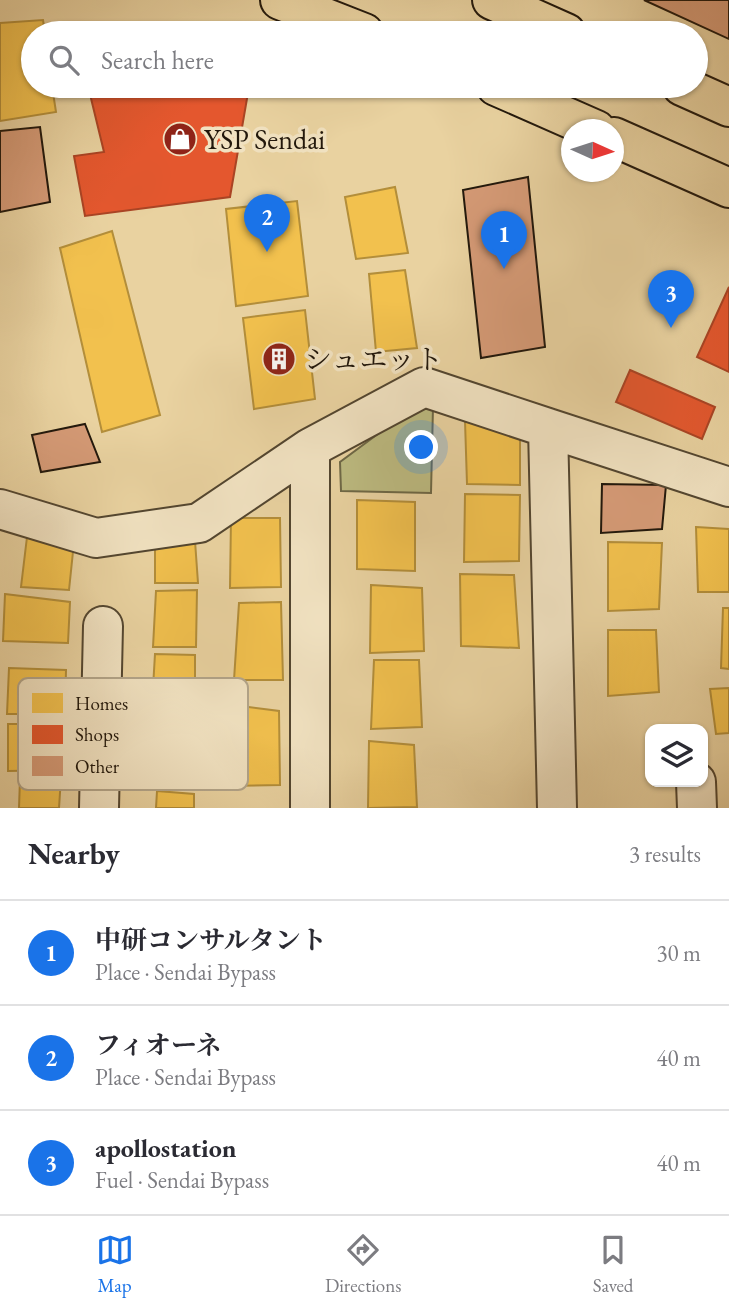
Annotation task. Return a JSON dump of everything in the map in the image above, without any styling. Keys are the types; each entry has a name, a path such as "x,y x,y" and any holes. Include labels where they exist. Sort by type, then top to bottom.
{"highway":[{"path":"280,0 333,21"},
{"path":"492,0 539,21"},
{"path":"523,98 571,119"},
{"path":"708,98 729,107"},
{"path":"624,141 729,188"}],"street":[{"path":"0,509 96,538 199,523 310,448 424,387 729,487"},
{"path":"548,428 557,808"},
{"path":"310,448 310,808"},
{"path":"102,678 103,626"},
{"path":"696,787 697,808"},
{"path":"99,790 99,808"}],"shaded area":[{"path":"433,407 431,493 341,491 340,462 413,408"}],"building: Homes":[{"path":"21,22 21,98 54,98 56,112 0,121 0,23"},
{"path":"395,187 408,253 356,259 345,197"},
{"path":"297,201 308,296 236,306 226,209"},
{"path":"112,231 160,415 102,432 60,248"},
{"path":"405,270 417,348 376,352 369,274"},
{"name":"シュエット","path":"305,310 315,399 254,409 243,318"},
{"path":"465,421 501,422 520,437 520,485 467,484"},
{"path":"465,494 520,495 519,561 464,562"},
{"path":"357,500 415,502 415,571 357,569"},
{"path":"231,518 280,518 281,587 230,588"},
{"path":"696,527 729,529 729,592 698,592"},
{"path":"27,537 74,542 69,590 21,587"},
{"path":"155,537 195,541 198,583 155,583"},
{"path":"608,542 662,543 659,609 608,611"},
{"path":"460,574 514,575 519,648 461,646"},
{"path":"371,585 422,588 424,651 370,653"},
{"path":"197,590 196,647 153,647 156,591"},
{"path":"5,594 70,602 68,643 3,641"},
{"path":"281,602 283,680 234,678 239,603"},
{"path":"723,608 729,608 729,669 721,668"},
{"path":"608,630 656,630 659,692 608,696"},
{"path":"155,654 195,655 195,678 154,678"},
{"path":"374,660 419,660 422,727 371,729"},
{"path":"9,668 66,670 66,678 18,678 18,714 7,714"},
{"path":"729,688 729,733 716,734 710,689"},
{"path":"248,707 279,711 280,785 248,786"},
{"path":"8,724 18,724 18,771 8,771"},
{"path":"369,741 414,745 417,807 368,808"},
{"path":"20,790 60,790 59,808 19,808"},
{"path":"157,791 194,794 194,808 156,808"}],"building: Shops":[{"path":"91,98 247,98 230,197 85,216 74,156 104,152"},
{"path":"729,287 729,372 697,357"},
{"path":"630,370 715,407 702,439 616,402"}],"building: Other":[{"path":"644,0 729,0 729,39 708,29 708,21 690,21"},
{"path":"40,127 50,202 0,212 0,131"},
{"path":"528,177 545,347 481,358 463,190"},
{"path":"85,424 100,462 41,472 32,435"},
{"path":"602,484 666,485 662,529 601,533"}],"place":[{"name":"YSP Sendai","path":"180,139"},
{"name":"フィオーネ","path":"267,252"},
{"name":"中研コンサルタント","path":"504,269"},
{"name":"apollostation","path":"671,328"},
{"name":"シュエット","path":"279,359"}]}
